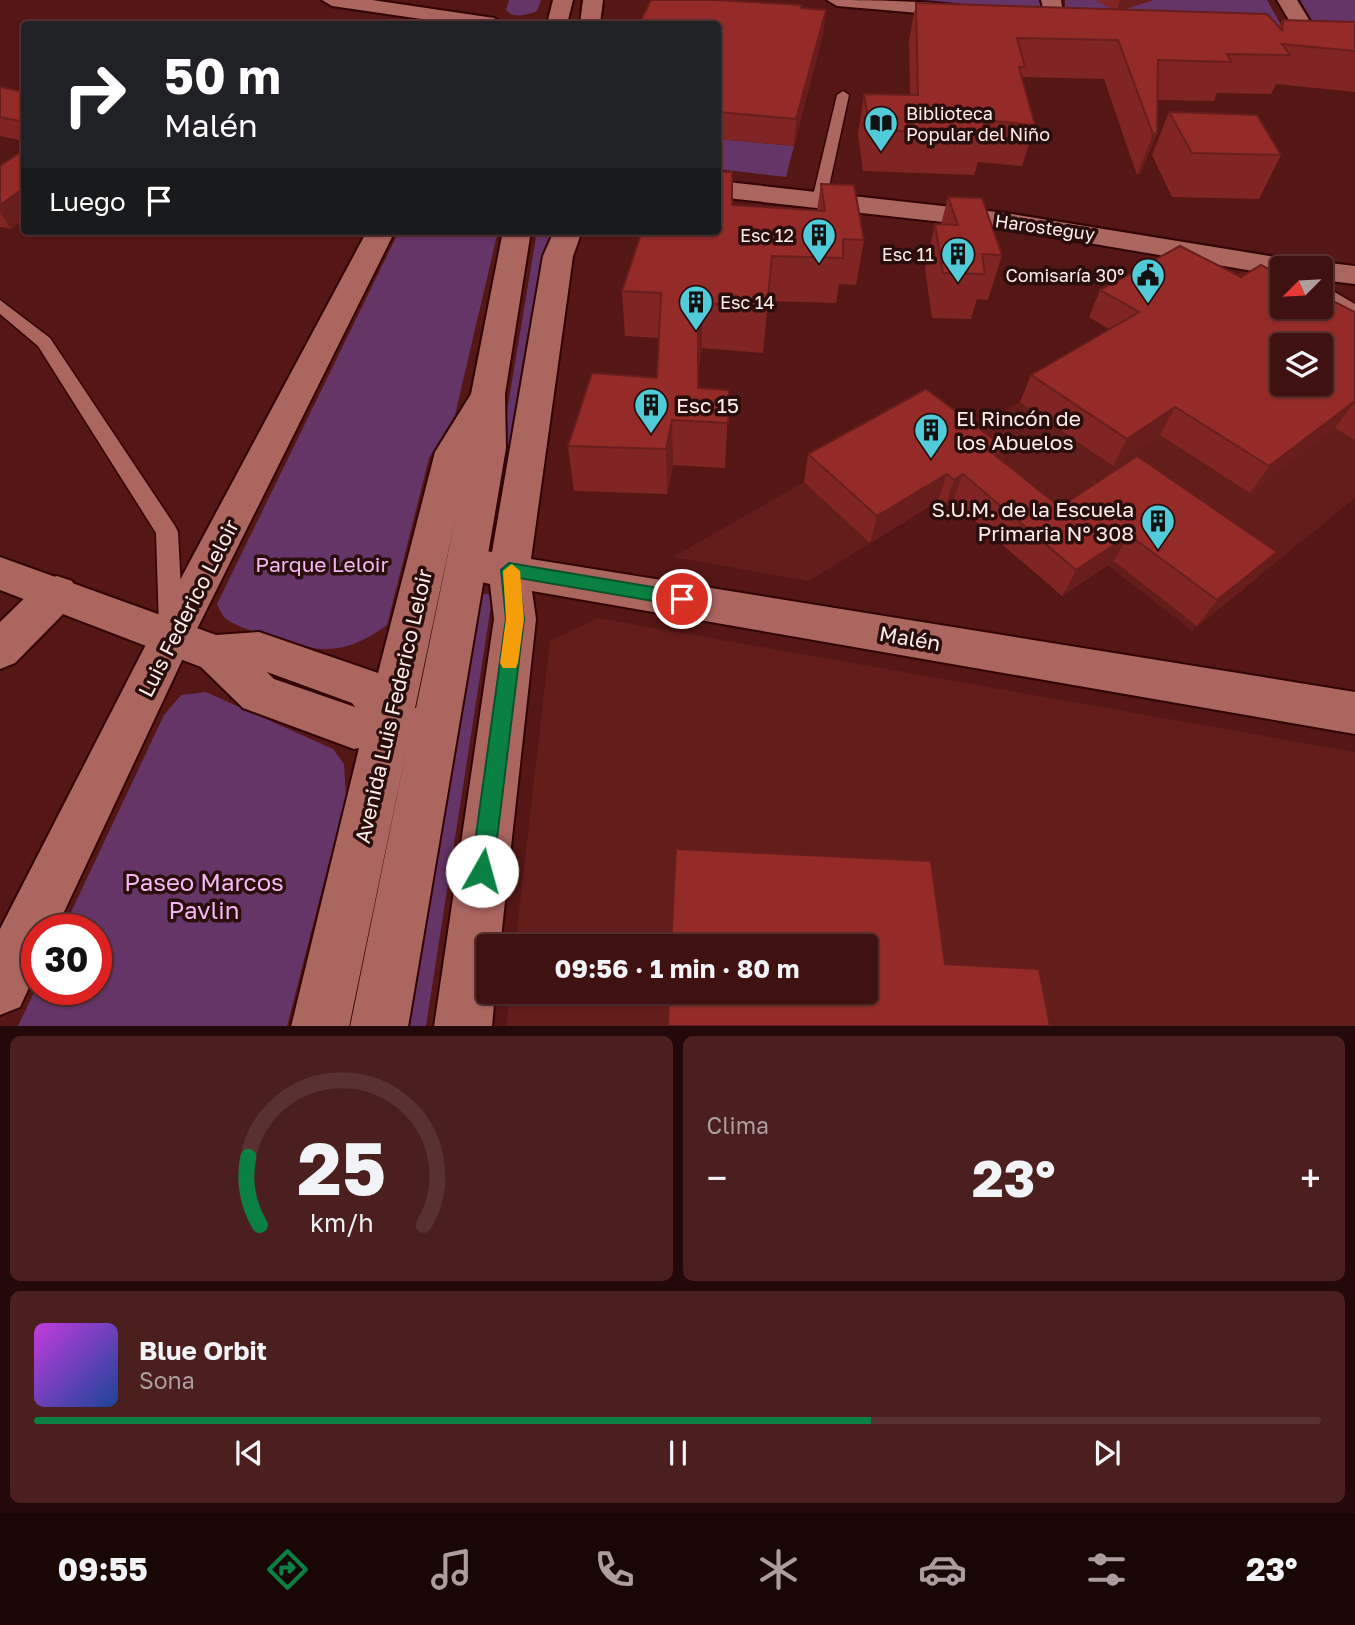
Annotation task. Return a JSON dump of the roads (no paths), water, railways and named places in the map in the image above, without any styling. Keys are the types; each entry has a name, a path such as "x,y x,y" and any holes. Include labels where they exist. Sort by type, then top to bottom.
{"street":[{"path":"332,0 472,21"},
{"path":"493,21 502,0"},
{"path":"558,21 563,0"},
{"path":"590,21 593,0"},
{"path":"837,0 986,13"},
{"path":"1287,0 1309,38"},
{"path":"1027,16 1053,9 1082,21"},
{"path":"1283,36 1332,40"},
{"name":"Harosteguy","path":"721,189 1019,223 1270,265"},
{"name":"Luis Federico Leloir","path":"0,987 172,636 379,235"},
{"name":"Avenida Luis Federico Leloir","path":"320,1026 411,726 466,564 488,448 488,394 516,235"},
{"path":"463,1026 515,619 509,570 558,256 566,235"},
{"path":"1334,273 1355,275"},
{"name":"Avenida Luis Federico Leloir","path":"379,1026 411,726 453,452 488,394"},
{"name":"Malén","path":"466,564 1355,713"},
{"path":"0,573 216,654 259,694 354,728 411,726"},
{"path":"0,650 57,593"}],"lane":[{"path":"819,200 843,95"},
{"path":"1334,297 1355,311"},
{"path":"0,305 44,342 167,533 172,636"}],"place":[{"name":"Biblioteca Popular del Niño","path":"881,153"},
{"name":"Esc 12","path":"819,265"},
{"name":"Esc 11","path":"958,284"},
{"name":"Comisaría 30º","path":"1148,305"},
{"name":"Esc 14","path":"696,332"},
{"name":"Esc 15","path":"651,435"},
{"name":"El Rincón de los Abuelos","path":"931,460"},
{"name":"S.U.M. de la Escuela Primaria N° 308","path":"1158,551"}],"park label":[{"name":"Parque Leloir","path":"322,564"},
{"name":"Paseo Marcos Pavlin","path":"204,895"}]}
